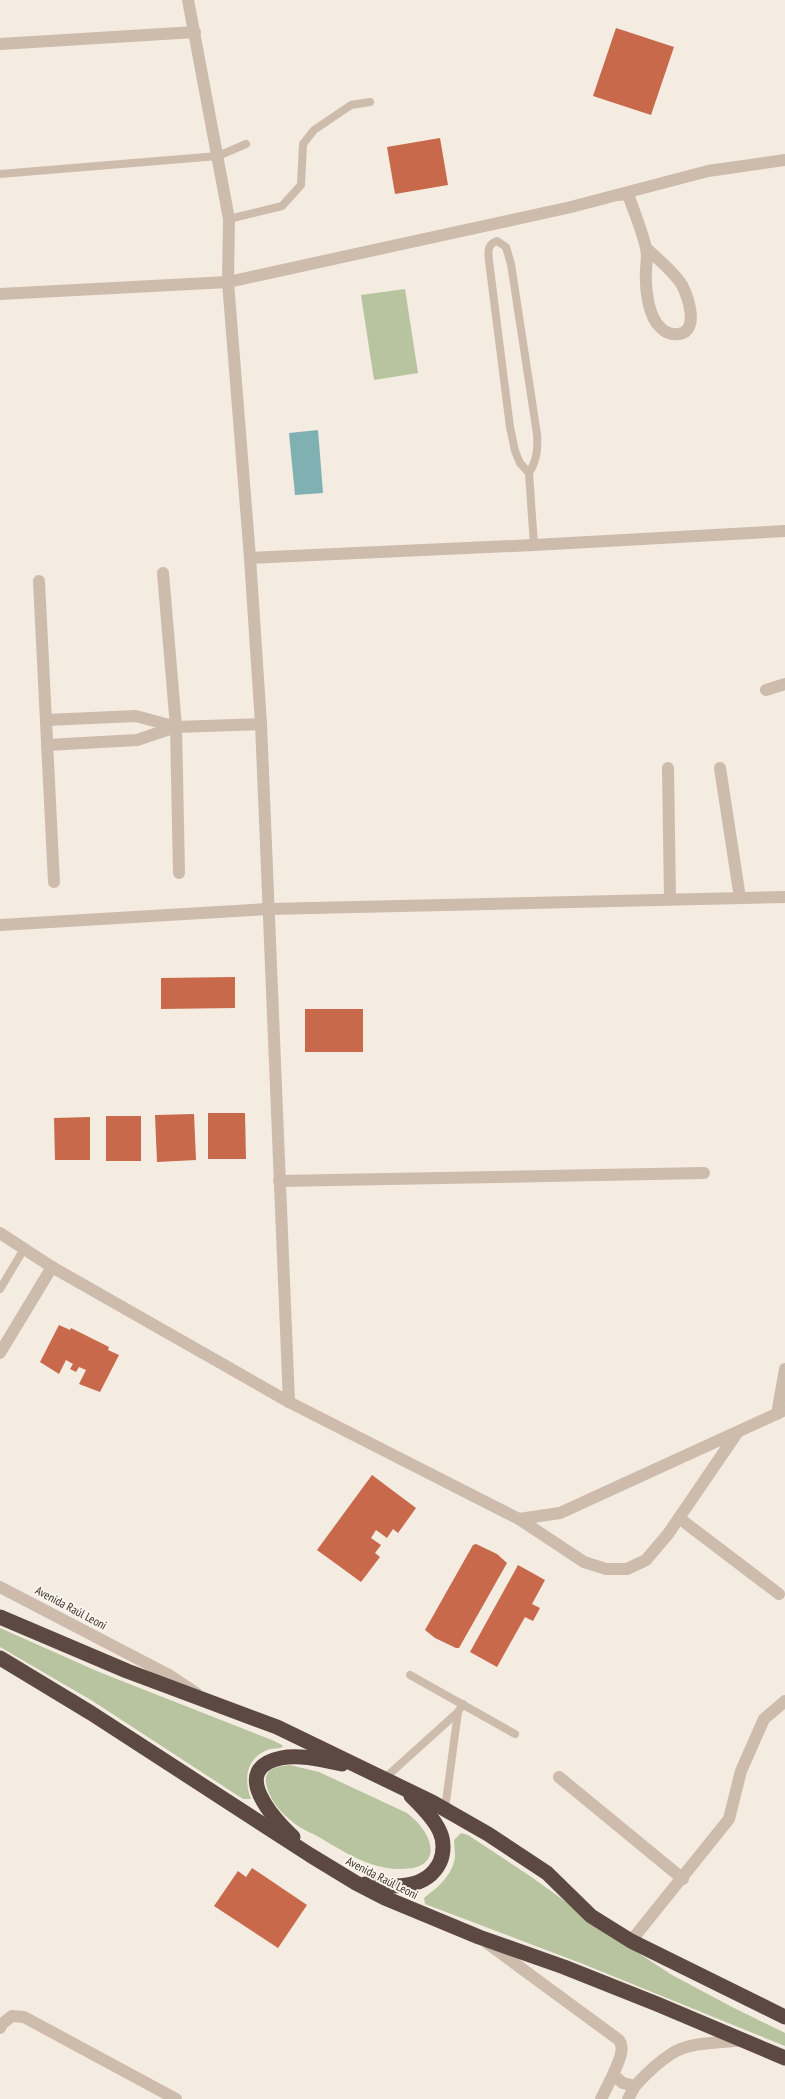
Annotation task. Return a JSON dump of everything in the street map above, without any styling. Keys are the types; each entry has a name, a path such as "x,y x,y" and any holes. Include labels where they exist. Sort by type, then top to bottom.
{"highway":[{"name":"Avenida Raúl Leoni","path":"0,1617 127,1671 277,1727 366,1768 445,1809 488,1834 547,1873 590,1916 631,1941 785,2017"},
{"name":"Avenida Raúl Leoni","path":"0,1658 91,1713 356,1883 419,1913 479,1937 564,1967 785,2058"},
{"path":"310,1855 284,1829 261,1800 258,1784 260,1770 264,1765 282,1757 323,1760 366,1768"},
{"path":"356,1883 390,1887 409,1885 422,1881 432,1874 438,1865 442,1855 442,1839 439,1830 434,1820 405,1788"}],"street":[{"path":"188,0 229,219 228,282 261,724 289,1402"},
{"path":"0,44 195,32"},
{"path":"0,294 228,282 571,207 708,171 785,160"},
{"path":"618,195 628,194 647,250 646,273 649,303 656,324 666,332 674,335 682,334 689,328 688,300 681,284 672,272 647,250"},
{"path":"250,558 785,531"},
{"path":"163,573 176,728 180,872"},
{"path":"39,581 54,882"},
{"path":"766,690 785,684"},
{"path":"46,720 136,716 176,728"},
{"path":"47,745 137,740 176,728 261,724"},
{"path":"668,768 670,900"},
{"path":"720,768 740,898"},
{"path":"0,925 268,909 785,896"},
{"path":"279,1181 704,1173"},
{"path":"0,1233 52,1267 289,1402 520,1519 584,1562 606,1569 627,1569 646,1560 679,1518 736,1432"},
{"path":"0,1353 52,1267"},
{"path":"520,1519 560,1514 781,1412 785,1369"},
{"path":"679,1518 779,1594"},
{"name":"Avenida Raúl Leoni","path":"0,1587 170,1675 207,1700"},
{"path":"631,1941 729,1820 741,1771 764,1719 785,1701"},
{"path":"560,1777 683,1879"},
{"path":"479,1937 619,2040 622,2045 622,2051 613,2075 600,2099"},
{"path":"0,2028 12,2016 24,2017 176,2099"},
{"path":"628,2099 635,2086 655,2066 672,2053 694,2046 744,2040"},
{"path":"613,2075 623,2083 635,2086"}],"lane":[{"path":"229,219 282,206 301,185 303,144 314,130 351,105 370,102"},
{"path":"0,174 218,156 246,144"},
{"path":"529,473 520,463 515,451 510,427 489,261 489,246 492,242 497,241 506,247 511,264 537,434 536,462 529,473 534,545"},
{"path":"0,1289 3,1279 24,1249"},
{"path":"410,1675 515,1734"},
{"path":"385,1778 458,1712 463,1704"},
{"path":"445,1809 458,1712"}],"green space":[{"path":"405,289 418,373 374,380 361,295"},
{"path":"0,1628 99,1672 272,1740 283,1747 267,1750 254,1759 250,1765 247,1778 251,1799 243,1799 91,1700 0,1647"},
{"path":"290,1765 319,1772 407,1813 417,1822 429,1840 431,1850 429,1858 423,1864 413,1868 398,1869 376,1866 356,1858 298,1826 277,1807 271,1798 266,1783 267,1774 270,1771 277,1767"},
{"path":"461,1833 468,1835 530,1876 623,1943 672,1975 785,2033 785,2046 583,1964 425,1904 424,1898 439,1885 451,1870 455,1857 454,1840"}],"water":[{"path":"318,430 323,493 295,495 289,433"}],"building":[{"path":"616,28 674,47 651,115 593,96"},
{"path":"440,138 448,185 395,194 387,147"},
{"path":"235,977 235,1008 161,1009 161,978"},
{"path":"305,1009 363,1009 363,1052 305,1052"},
{"path":"208,1113 245,1113 246,1159 208,1159"},
{"path":"194,1114 196,1160 157,1162 155,1115"},
{"path":"106,1116 141,1116 141,1161 106,1161"},
{"path":"90,1117 90,1160 55,1160 54,1118"},
{"path":"59,1325 70,1330 71,1328 109,1347 108,1350 119,1355 100,1392 79,1384 86,1370 79,1367 76,1372 70,1369 73,1364 66,1360 59,1374 40,1362"},
{"path":"372,1475 416,1508 398,1533 393,1529 387,1538 376,1530 371,1538 381,1545 375,1553 380,1557 361,1582 317,1550"},
{"path":"476,1544 497,1554 507,1563 459,1648 456,1648 435,1638 425,1630 473,1545"},
{"path":"518,1565 545,1580 532,1604 540,1608 533,1621 525,1617 497,1667 470,1652"},
{"path":"252,1868 307,1905 278,1948 214,1906 238,1871 246,1877"}]}
